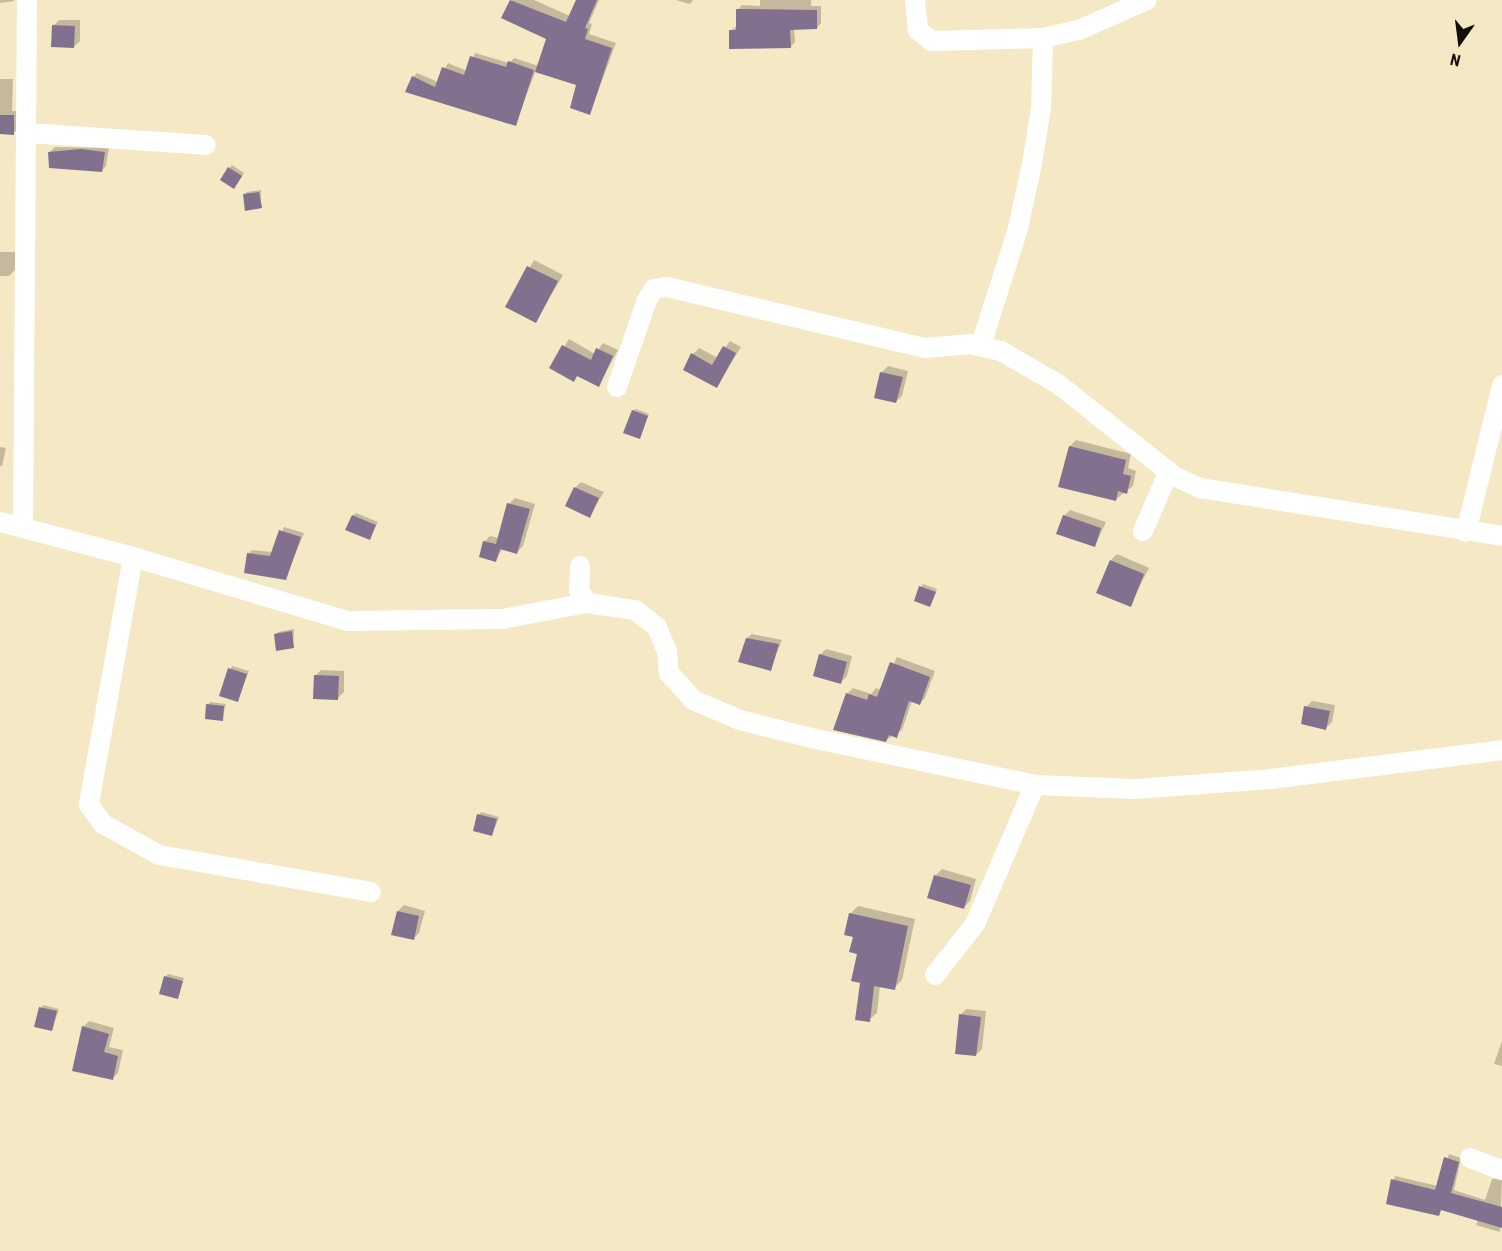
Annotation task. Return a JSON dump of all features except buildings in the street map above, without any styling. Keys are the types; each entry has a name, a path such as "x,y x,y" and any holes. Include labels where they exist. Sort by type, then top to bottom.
{"street":[{"path":"23,528 27,0"},
{"path":"915,0 918,30 931,41 1043,38 1079,30 1147,0"},
{"path":"981,345 1017,232 1032,164 1041,108 1043,38"},
{"path":"27,133 206,145"},
{"path":"617,387 647,300 654,289 667,287 926,348 981,345 1000,351 1058,384 1169,471 1200,488 1502,536"},
{"path":"1466,532 1502,385"},
{"path":"1143,531 1169,471"},
{"path":"0,522 133,557 348,621 502,619 587,603 635,610 657,627 667,652 669,673 676,684 693,700 740,720 927,764 1035,785 1135,789 1270,779 1502,750"},
{"path":"133,557 89,805 103,824 159,855 371,892"},
{"path":"580,566 579,590 587,603"},
{"path":"935,975 975,924 1035,785"},
{"path":"1470,1158 1502,1170"}]}
